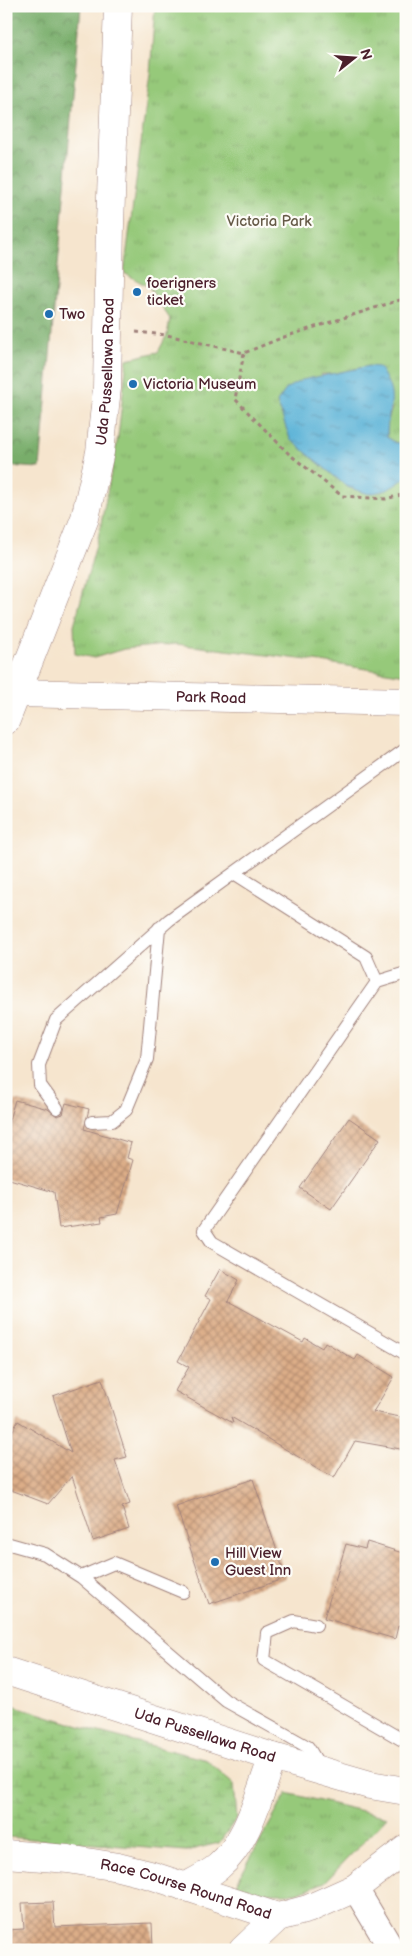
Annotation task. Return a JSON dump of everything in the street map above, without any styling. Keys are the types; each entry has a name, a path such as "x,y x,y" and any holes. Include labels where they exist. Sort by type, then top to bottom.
{"main road":[{"name":"Uda Pussellawa Road","path":"6,720 85,518 94,483 104,418 118,6"},
{"name":"Park Road","path":"17,693 406,702"},
{"name":"Uda Pussellawa Road","path":"6,1671 272,1756 370,1785 406,1791"},
{"path":"185,1887 219,1866 234,1848 246,1827 272,1756"},
{"name":"Race Course Round Road","path":"6,1854 68,1859 118,1867 278,1917 324,1903 356,1888 406,1849"},
{"path":"243,1950 278,1917"}],"street":[{"path":"370,1785 406,1777"},
{"path":"356,1888 392,1950"}],"lane":[{"path":"57,1108 40,1086 39,1065 56,1020 159,928 406,749"},
{"path":"234,873 366,956 378,982"},
{"path":"92,1122 112,1121 126,1110 147,1059 159,928"},
{"path":"406,973 378,982 204,1230 212,1242 406,1354"},
{"path":"6,1543 45,1554 81,1577 226,1701 308,1747 323,1771"},
{"path":"81,1577 114,1563 183,1592"},
{"path":"316,1625 294,1622 267,1633 264,1660 406,1742"}],"path":[{"path":"107,328 167,335 244,353 284,337 406,298"},
{"path":"244,353 235,399 289,454 342,496 385,499 406,494"}],"green space":[{"path":"6,6 81,6 40,468 6,466"},
{"name":"Victoria Park","path":"155,6 406,6 406,441 396,443 387,437 387,423 392,408 355,369 339,374 321,374 323,466 347,487 406,478 406,675 308,660 176,644 124,649 94,658 75,654 74,625 99,534 118,437 127,359 158,352 167,335 170,319 149,287 124,273 150,74"},
{"path":"6,1703 99,1732 207,1760 234,1784 237,1818 219,1843 186,1851 6,1837"},
{"path":"287,1793 387,1817 325,1882 297,1893 256,1893 236,1884"}],"water":[{"path":"369,366 379,367 390,387 391,402 387,437 396,443 406,441 406,478 387,490 369,494 347,487 290,439 277,402 287,388 302,380"}],"building":[{"path":"15,1100 48,1109 57,1116 63,1114 66,1103 89,1109 84,1129 131,1143 127,1158 133,1160 117,1214 101,1217 102,1222 59,1228 54,1192 6,1178 6,1130"},
{"path":"349,1118 380,1139 331,1209 300,1188"},
{"path":"220,1269 239,1280 228,1301 303,1342 305,1338 322,1348 325,1342 355,1360 358,1355 394,1377 373,1412 406,1418 406,1450 355,1441 334,1478 231,1417 233,1423 175,1391 189,1367 178,1361 211,1299 205,1296"},
{"path":"102,1379 127,1457 115,1460 130,1504 122,1507 129,1529 93,1541 72,1476 48,1504 6,1488 6,1443 18,1421 71,1453 53,1396"},
{"path":"253,1479 286,1578 209,1604 176,1506"},
{"path":"367,1542 406,1554 406,1629 398,1626 395,1639 324,1618 346,1544 365,1549"},
{"path":"53,1902 55,1927 152,1923 153,1950 6,1950 6,1930 24,1929 22,1903"}],"place":[{"name":"foerigners ticket","path":"137,292"},
{"name":"Two","path":"49,314"},
{"name":"Victoria Museum","path":"133,384"},
{"name":"Hill View Guest Inn","path":"215,1562"}]}
